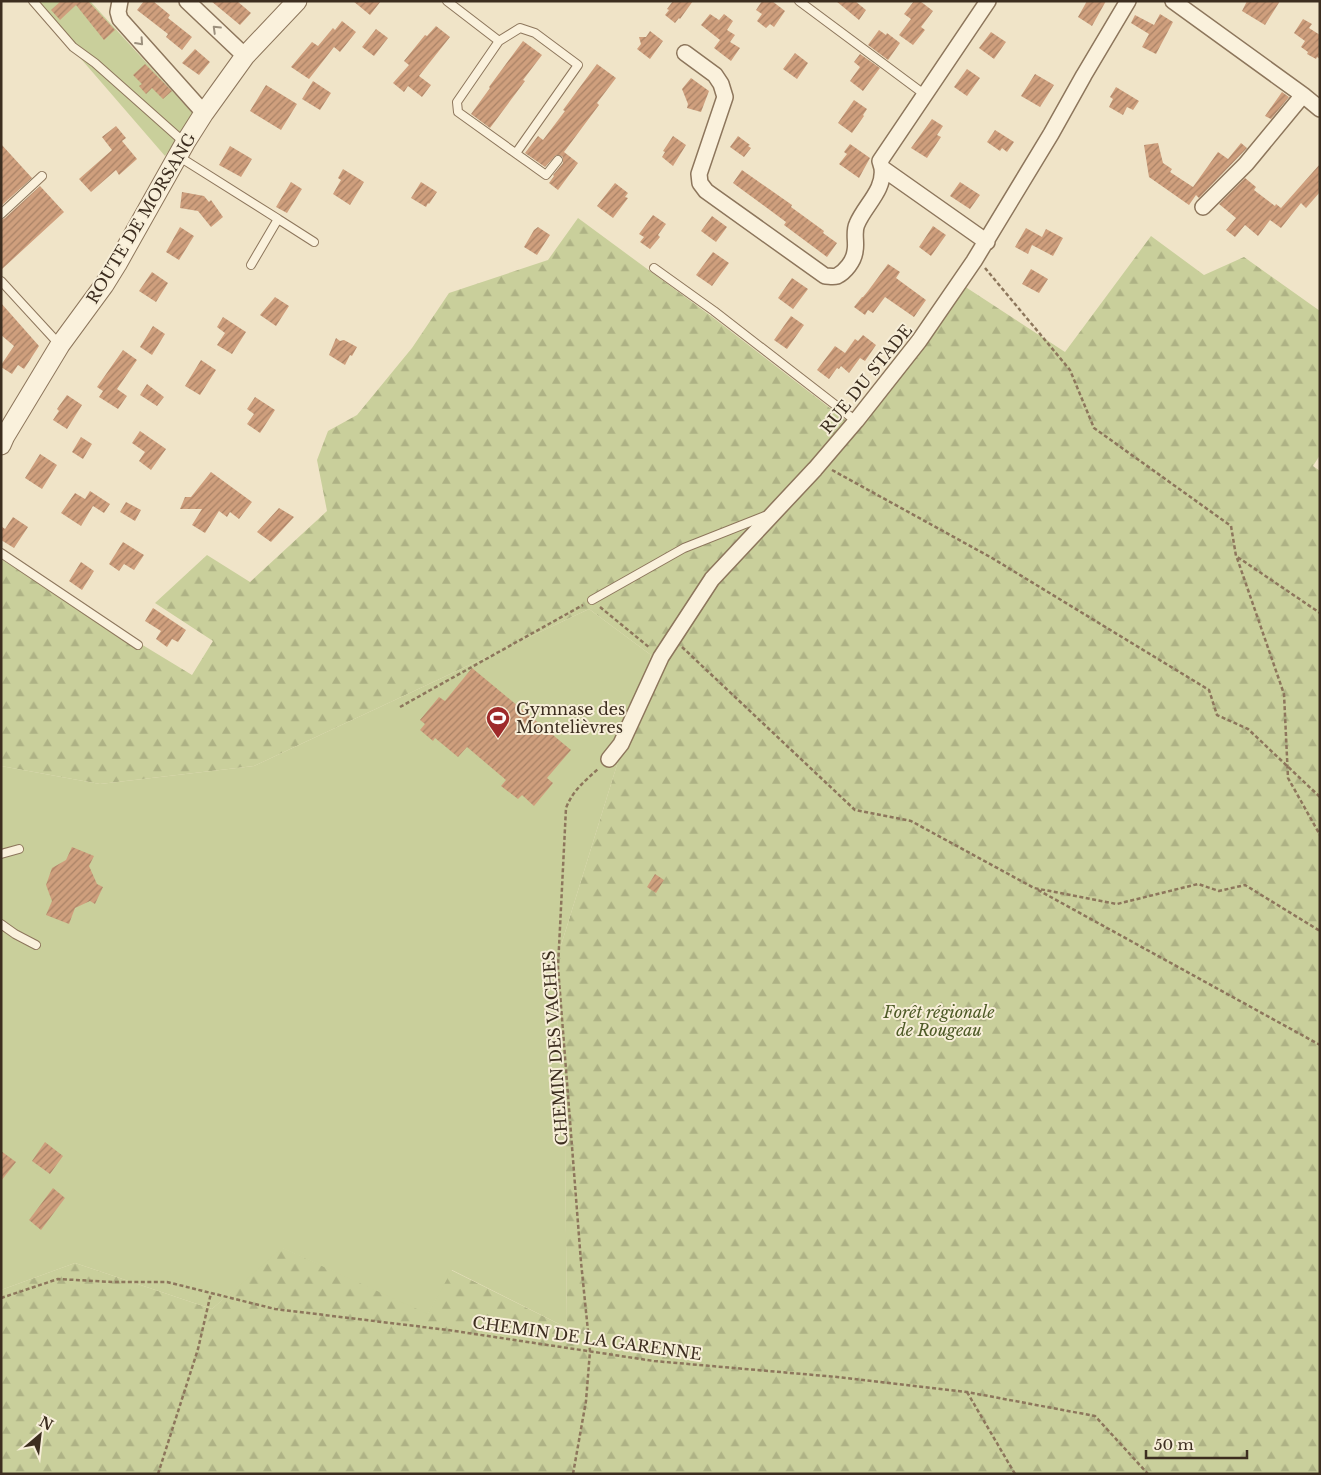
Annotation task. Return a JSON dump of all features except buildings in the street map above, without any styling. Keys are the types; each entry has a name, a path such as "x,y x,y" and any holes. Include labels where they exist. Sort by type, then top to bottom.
{"street":[{"path":"120,1 118,12 120,19 204,113"},
{"path":"187,1 245,56"},
{"name":"ROUTE DE MORSANG","path":"1,445 60,346 113,271 204,113 245,56 296,1"},
{"path":"685,53 716,75 725,97 699,174 700,183 706,191 825,276 835,277 844,271 855,253 856,227 863,213 873,200 883,178 880,160 988,1"},
{"name":"RUE DU STADE","path":"609,759 621,744 661,657 712,579 820,464 856,421 919,341 974,261 1051,134 1128,1"},
{"path":"1173,1 1303,95 1320,110"},
{"path":"1203,207 1246,164 1303,95"},
{"path":"882,168 987,242"}],"lane":[{"path":"33,1 73,47 95,63 182,150 278,219 314,242"},
{"path":"447,1 500,41"},
{"path":"799,1 924,94"},
{"path":"516,153 578,65 535,33 520,28 500,41 457,102 458,112 546,175 558,160"},
{"path":"1,214 42,176"},
{"path":"251,265 278,219"},
{"path":"654,268 714,311 856,421"},
{"path":"1,280 60,346"},
{"path":"592,600 684,548 772,514"},
{"path":"1,554 138,645"},
{"path":"1,854 19,849"},
{"path":"1,924 36,945"}],"path":[{"path":"974,261 983,267 1070,370 1094,428 1231,526 1236,556 1284,694 1288,778 1320,835"},
{"path":"820,464 992,558 1209,690 1217,715 1248,729 1320,797"},
{"path":"1236,556 1320,613"},
{"path":"400,707 592,600 661,657"},
{"path":"673,638 855,810 911,821 1320,1045"},
{"name":"CHEMIN DES VACHES","path":"573,1474 586,1401 590,1351 581,1262 558,967 566,808 570,797 577,788 609,759"},
{"path":"1034,888 1117,904 1198,884 1219,891 1244,885 1320,931"},
{"name":"CHEMIN DE LA GARENNE","path":"1,1298 58,1279 112,1282 167,1282 275,1309 448,1330 654,1361 837,1377 967,1392 1095,1416 1148,1474"},
{"path":"158,1474 198,1349 211,1293"},
{"path":"967,1392 1015,1474"}],"green space":[{"path":"31,1 90,1 194,115 165,156"},
{"name":"Forêt régionale de Rougeau","path":"578,218 711,316 852,425 964,286 1065,352 1151,236 1204,275 1244,257 1320,311 1320,455 1313,466 1320,471 1320,1474 1,1474 1,1290 75,1263 212,1309 281,1247 428,1313 451,1270 567,1328 565,1142 554,968 651,655 589,609 254,766 100,784 1,766 1,559 192,675 213,641 155,603 207,555 250,582 327,511 317,460 328,431 357,415 412,348 449,293 548,260"},
{"path":"589,609 651,655 554,968 565,1142 567,1328 452,1270 428,1314 282,1248 212,1309 75,1263 1,1290 1,766 100,784 254,766"}],"place":[{"name":"Gymnase des Montelièvres","path":"498,739"}]}
